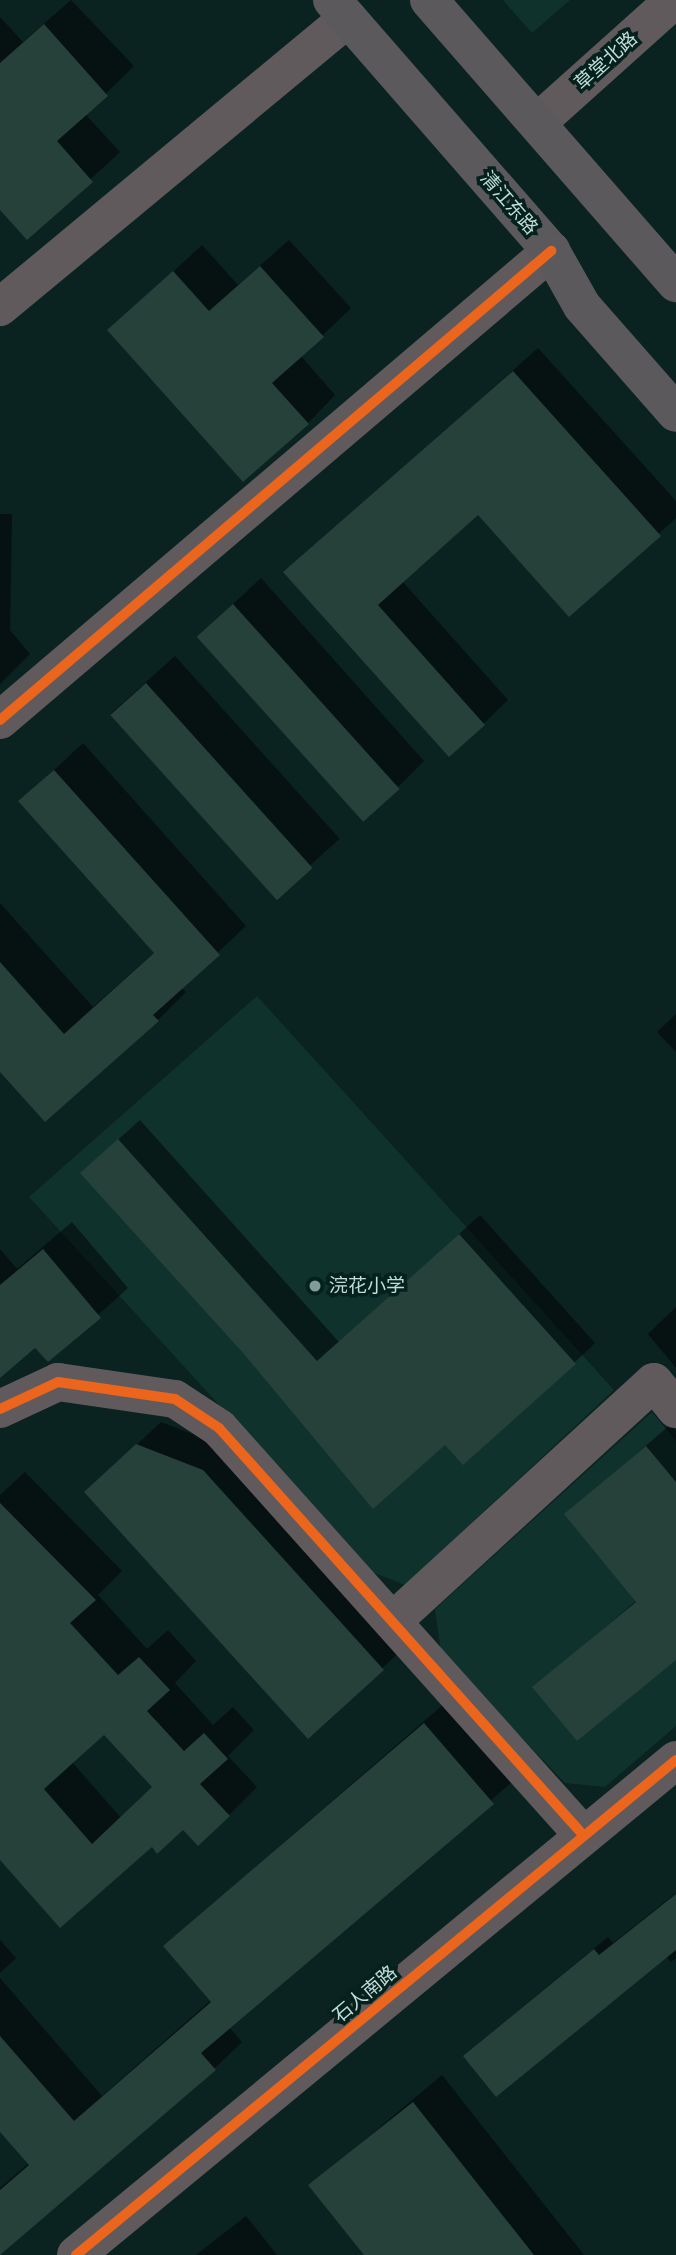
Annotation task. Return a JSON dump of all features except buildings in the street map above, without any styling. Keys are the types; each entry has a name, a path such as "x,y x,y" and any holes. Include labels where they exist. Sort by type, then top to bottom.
{"main road":[{"path":"429,0 676,283"},
{"name":"清江东路","path":"340,9 551,251 582,306 676,413"}],"street":[{"name":"草堂北路","path":"538,122 674,0"},
{"path":"0,307 340,9"},
{"path":"0,720 551,251"},
{"path":"0,1409 58,1382 175,1399 219,1428 394,1620 584,1836"},
{"path":"394,1620 654,1382 676,1409"},
{"name":"石人南路","path":"76,2255 676,1760"}],"shaded area":[{"path":"503,0 570,0 532,33"},
{"name":"浣花小学","path":"257,996 614,1390 405,1585 372,1572 29,1197"},
{"path":"652,1412 676,1441 676,1726 605,1787 565,1783 441,1653 435,1609"}],"cycle path":[{"path":"0,720 551,251"},
{"path":"0,1409 58,1382 175,1399 219,1428 584,1836"},
{"path":"76,2255 676,1760"}],"place":[{"name":"浣花小学","path":"315,1286"}]}
